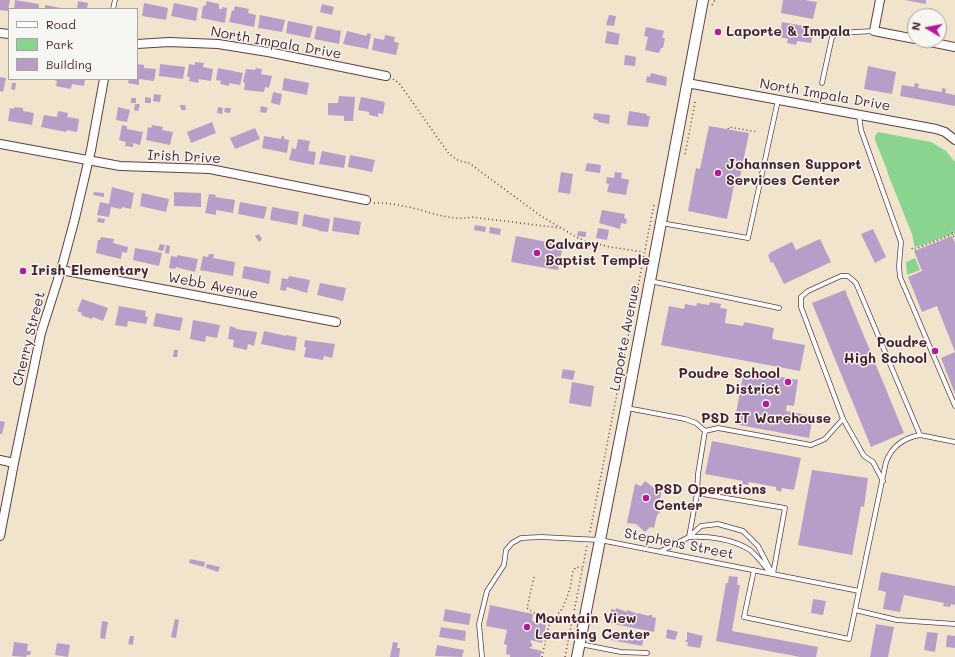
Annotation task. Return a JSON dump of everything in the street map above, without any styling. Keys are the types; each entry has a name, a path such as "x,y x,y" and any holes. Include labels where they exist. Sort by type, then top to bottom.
{"street":[{"name":"Laporte Avenue","path":"577,657 626,408 703,0"},
{"path":"880,0 874,31 907,37"},
{"name":"North Impala Drive","path":"138,44 169,42 218,44 268,52 386,76"},
{"name":"Cherry Street","path":"0,536 41,333 61,270 74,222 104,80"},
{"name":"North Impala Drive","path":"687,83 936,128 945,132 955,140"},
{"name":"Irish Drive","path":"0,144 132,167 210,169 366,200"},
{"name":"Webb Avenue","path":"61,270 336,322"},
{"path":"0,460 14,463"}],"lane":[{"path":"822,83 832,38 838,34 874,31"},
{"path":"661,223 748,238 778,100"},
{"path":"859,114 861,130 901,242 899,266 900,277 955,406"},
{"path":"882,481 873,462 864,456 844,419 801,307 801,297 808,291 841,276 848,276 856,283 920,435"},
{"path":"650,281 779,308"},
{"path":"626,408 685,419 696,423 705,431"},
{"path":"705,431 718,428 811,445 825,440 844,419"},
{"path":"689,537 705,431"},
{"path":"754,570 744,617 850,639 882,481 890,453 899,443 911,437 920,435 955,442"},
{"path":"696,493 785,508 772,574"},
{"path":"660,552 689,537 701,526 718,524 743,531 758,546 772,574"},
{"path":"689,537 703,536 736,543 751,551 772,574"},
{"name":"Stephens Street","path":"482,657 479,624 487,591 504,565 506,550 512,543 521,538 541,537 600,540 859,591"},
{"path":"855,610 897,620 955,624"},
{"path":"579,644 621,652 647,653"}],"path":[{"path":"714,4 715,0"},
{"path":"386,76 398,83 449,154 459,161 469,163 541,216 585,241 610,247 655,254"},
{"path":"684,157 695,102"},
{"path":"728,130 729,127 758,132"},
{"path":"366,200 368,203 402,206 462,219 472,217 562,228"},
{"path":"565,657 654,200"},
{"path":"912,248 913,250 953,233 955,239"},
{"path":"542,657 550,623 564,605 570,590 573,570 576,567 583,568"},
{"path":"534,577 527,608 550,623"}],"green space":[{"path":"878,132 931,142 946,151 955,162 955,236 953,231 951,232 952,234 915,248 912,234 875,140 875,136"},
{"path":"915,258 920,270 907,275 906,262"}],"building":[{"path":"0,0 10,0 8,11 0,10"},
{"path":"15,0 39,4 39,8 14,8"},
{"path":"783,0 805,0 817,2 813,19 781,13"},
{"path":"905,0 926,0 926,4"},
{"path":"78,1 88,3 87,8 77,8"},
{"path":"207,1 219,4 219,9 222,9 222,7 227,8 225,23 201,18 203,6 205,6"},
{"path":"144,3 168,8 166,20 142,16"},
{"path":"174,3 198,8 196,21 171,16"},
{"path":"322,4 334,7 332,15 320,12"},
{"path":"45,5 61,8 45,8"},
{"path":"235,6 249,9 248,13 256,15 254,27 229,22 232,10 234,11"},
{"path":"260,15 285,20 282,32 258,28"},
{"path":"609,15 616,16 614,26 606,25"},
{"path":"288,21 313,26 310,38 286,33"},
{"path":"782,22 815,28 811,43 797,41 796,45 787,43 788,39 780,37"},
{"path":"317,26 341,31 339,44 314,39"},
{"path":"646,27 664,31 662,38 665,38 663,48 661,48 659,53 645,50 648,37 644,36"},
{"path":"347,31 367,36 367,33 371,34 368,49 343,44"},
{"path":"607,31 620,34 618,45 605,43"},
{"path":"385,35 395,37 394,42 399,43 396,55 372,50 374,38 384,40"},
{"path":"625,55 636,57 635,66 624,65"},
{"path":"195,62 204,63 203,67 213,69 211,81 199,79 198,83 189,81 190,77 187,77 189,64 195,65"},
{"path":"138,64 144,65 144,68 156,69 154,81 139,79 139,85 128,83 129,80 138,80"},
{"path":"160,64 185,67 183,79 159,76"},
{"path":"868,66 896,72 892,94 864,89"},
{"path":"218,68 243,73 240,85 229,83 229,86 220,84 221,81 216,80"},
{"path":"256,68 262,69 261,74 272,76 269,88 265,87 264,92 244,90 245,83 243,82 246,69 255,70"},
{"path":"651,73 667,77 666,86 646,82 647,76 650,77"},
{"path":"0,77 6,78 3,92 0,91"},
{"path":"284,78 309,83 307,95 282,90"},
{"path":"54,80 85,80 84,86 72,84 71,89 56,86 57,81"},
{"path":"12,83 16,83 15,90 11,89"},
{"path":"915,83 919,84 918,88 942,92 942,88 946,89 945,93 955,95 955,106 900,96 902,85 914,87"},
{"path":"273,92 282,94 280,105 271,103"},
{"path":"154,94 161,95 160,102 153,101"},
{"path":"339,96 355,97 353,121 344,121 344,116 328,115 328,103 338,103"},
{"path":"145,97 151,98 151,103 145,103"},
{"path":"361,97 385,102 383,114 378,113 378,117 369,115 369,112 358,110"},
{"path":"131,98 136,98 136,103 131,103"},
{"path":"135,104 140,104 138,111 134,110"},
{"path":"180,105 185,105 186,110 181,110"},
{"path":"261,106 268,108 266,113 260,112"},
{"path":"14,107 23,108 23,111 34,113 32,125 8,121 10,108 14,109"},
{"path":"118,107 130,110 127,122 116,120"},
{"path":"218,107 223,108 222,114 217,113"},
{"path":"225,108 231,108 230,113 224,112"},
{"path":"58,111 68,113 67,119 68,117 79,119 77,132 67,130 66,132 41,127 44,115 57,117"},
{"path":"629,111 647,114 647,116 650,116 648,127 627,125"},
{"path":"594,113 610,115 609,124 598,122 598,120 593,119"},
{"path":"212,122 216,133 191,143 187,132"},
{"path":"122,125 127,126 127,129 143,132 140,145 133,143 133,147 125,146 126,142 119,140"},
{"path":"152,125 163,127 162,130 173,132 170,145 146,140 148,127 151,128"},
{"name":"Johannsen Support Services Center","path":"709,126 749,133 740,177 738,182 735,181 727,219 688,211 696,168 700,169"},
{"path":"255,128 260,139 235,149 230,138"},
{"path":"264,136 281,139 282,136 284,136 284,139 289,140 287,153 262,148"},
{"path":"298,139 310,141 308,151 316,152 314,165 289,160 292,148 296,149"},
{"path":"322,151 346,156 344,168 319,164"},
{"path":"350,155 375,160 372,172 348,167"},
{"path":"587,163 601,165 600,173 585,171"},
{"path":"561,172 573,174 570,194 558,192"},
{"path":"615,172 622,173 621,178 629,180 626,195 607,192 609,184 606,183 607,177 614,178"},
{"path":"112,187 134,193 131,209 111,207 109,217 97,215 100,202 109,204"},
{"path":"94,192 104,193 104,197 93,195"},
{"path":"174,192 201,193 201,207 174,206"},
{"path":"142,193 169,199 166,212 140,206"},
{"path":"209,194 216,195 215,197 235,200 233,213 216,210 216,215 205,213"},
{"path":"240,202 267,207 264,219 238,214"},
{"path":"272,207 299,212 297,225 270,220"},
{"path":"602,210 625,214 624,218 627,219 626,224 621,223 620,229 599,223"},
{"path":"304,214 330,219 328,232 302,226"},
{"path":"334,217 361,222 359,235 332,231"},
{"path":"98,218 105,219 104,223 97,222"},
{"path":"475,225 486,227 485,232 474,230"},
{"path":"490,227 501,229 500,235 489,233"},
{"path":"598,228 609,230 607,240 596,238"},
{"path":"873,229 886,257 875,263 861,234"},
{"path":"578,231 586,232 586,237 577,236"},
{"path":"259,234 262,239 259,242 255,236"},
{"name":"Calvary Baptist Temple","path":"516,236 563,245 558,270 511,262"},
{"path":"952,236 955,243 955,352 937,306 922,312 908,277 922,271 914,251"},
{"path":"101,237 114,239 113,243 128,247 127,253 122,252 121,259 96,253 98,240 100,240"},
{"path":"820,239 831,262 784,284 773,262 771,263 768,255 770,254 769,253 792,242 796,250"},
{"path":"160,244 165,245 163,251 158,250"},
{"path":"166,245 170,246 169,254 165,253"},
{"path":"135,248 162,253 159,266 133,260"},
{"path":"209,254 214,254 213,258 235,262 233,276 200,270 203,256 208,257"},
{"path":"177,255 198,259 195,272 176,267 175,269 169,268 171,256 177,257"},
{"path":"244,266 271,271 269,284 242,278"},
{"path":"289,276 310,280 307,293 287,287 286,291 280,290 282,278 288,279"},
{"path":"320,283 346,288 343,301 317,295"},
{"path":"845,290 904,433 871,447 812,303"},
{"path":"82,299 108,308 103,321 93,317 92,319 81,315 82,313 77,311"},
{"path":"710,302 721,304 720,308 727,309 725,323 743,326 744,322 774,328 772,339 805,345 800,371 661,345 669,306 684,309 685,304 696,306 697,303 709,305"},
{"path":"119,306 146,311 145,316 148,317 146,324 128,321 127,327 115,325"},
{"path":"156,313 183,318 180,331 153,326"},
{"path":"193,320 220,325 217,338 206,336 205,342 190,339"},
{"path":"230,326 236,329 257,332 254,346 248,344 247,350 233,347 234,340 228,339"},
{"path":"264,331 297,337 295,351 261,344"},
{"path":"305,340 335,344 332,358 324,356 323,360 304,357 306,347 304,347"},
{"path":"174,350 178,350 177,357 173,357"},
{"path":"955,352 955,394 941,358"},
{"path":"563,369 575,371 573,380 561,378"},
{"name":"PSD IT Warehouse","path":"744,370 798,380 794,406 787,405 786,411 813,416 809,438 734,424"},
{"path":"572,382 594,386 591,407 569,403"},
{"path":"0,421 5,422 2,434 0,434"},
{"path":"712,441 801,458 794,490 782,488 781,492 776,490 776,487 749,482 748,485 742,484 743,481 705,474"},
{"path":"812,470 868,478 864,507 861,506 852,555 798,545"},
{"name":"PSD Operations Center","path":"645,481 654,488 662,490 658,507 662,510 657,515 654,528 650,527 645,532 636,524 627,523 635,484 641,486"},
{"path":"190,559 205,562 204,567 189,563"},
{"path":"207,564 220,567 218,572 206,568"},
{"path":"881,572 955,586 955,605 951,604 950,607 943,606 944,603 904,595 900,612 883,609 886,592 878,590"},
{"path":"729,576 738,577 737,585 740,585 732,631 818,647 816,657 800,657 716,641 726,583 728,583"},
{"path":"813,599 826,601 823,615 811,613"},
{"path":"490,605 533,614 532,621 546,625 542,643 531,640 530,643 532,643 532,647 529,648 542,651 540,657 510,657 510,655 506,654 507,645 504,644 507,630 486,626"},
{"path":"616,608 627,612 627,610 638,614 649,616 652,615 652,617 656,618 654,632 609,623 611,609 616,610"},
{"path":"445,609 471,614 469,625 443,621"},
{"path":"175,619 179,620 176,638 171,637"},
{"path":"102,621 108,622 105,639 100,638"},
{"path":"876,624 894,627 888,657 870,657"},
{"path":"441,627 466,631 465,641 439,637"},
{"path":"667,629 678,632 675,640 666,638"},
{"path":"613,631 644,637 642,646 611,640"},
{"path":"687,632 703,636 700,648 687,646 688,642 685,642 687,640"},
{"path":"927,632 938,633 935,652 924,650"},
{"path":"947,635 955,636 955,648 946,647"},
{"path":"130,636 134,636 133,645 128,644"},
{"path":"14,642 28,644 27,651 31,651 30,655 27,655 26,657 12,656"},
{"path":"393,642 398,643 397,648 400,648 399,657 390,657"},
{"path":"57,643 70,645 68,657 55,655"},
{"path":"437,645 464,650 462,657 435,656"}],"place":[{"name":"Laporte & Impala","path":"718,32"},
{"name":"Johannsen Support Services Center","path":"718,173"},
{"name":"Calvary Baptist Temple","path":"537,253"},
{"name":"Irish Elementary","path":"23,271"},
{"name":"Poudre High School","path":"935,351"},
{"name":"Poudre School District","path":"788,382"},
{"name":"PSD IT Warehouse","path":"766,404"},
{"name":"PSD Operations Center","path":"646,498"},
{"name":"Mountain View Learning Center","path":"527,627"}]}
